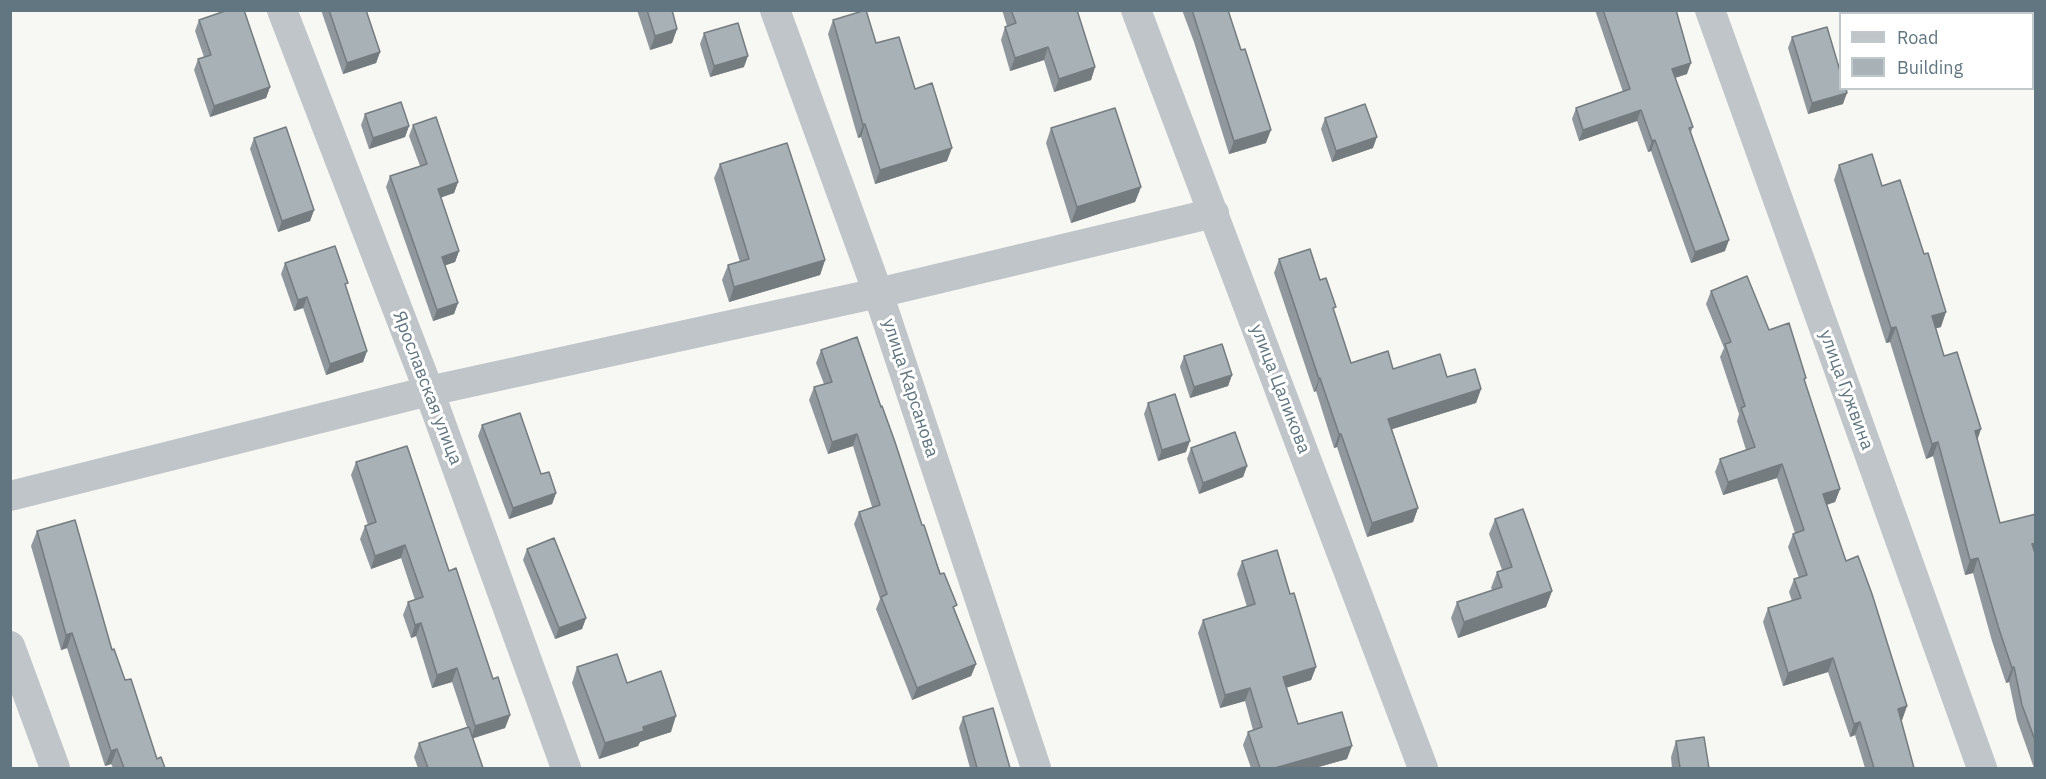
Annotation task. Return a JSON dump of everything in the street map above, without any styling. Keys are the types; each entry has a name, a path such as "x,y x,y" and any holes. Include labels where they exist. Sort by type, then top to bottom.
{"street":[{"name":"Ярославская улица","path":"282,10 429,391 566,768"},
{"name":"улица Карсанова","path":"776,10 878,293 1036,768"},
{"name":"улица Цаликова","path":"1136,10 1422,768"},
{"name":"улица Гужвина","path":"1710,10 1982,768"},
{"path":"10,496 429,391 878,293 1214,213"},
{"path":"10,646 55,768"}],"building":[{"path":"228,10 244,10 270,87 214,106 198,59 211,55 199,20"},
{"path":"329,10 366,10 380,52 347,63"},
{"path":"647,10 672,10 677,29 655,36"},
{"path":"866,10 876,43 899,37 915,89 932,83 952,148 880,170 865,124 863,125 833,20"},
{"path":"1011,10 1077,10 1095,67 1059,79 1048,47 1015,58 1005,27 1016,23"},
{"path":"1192,10 1228,10 1241,50 1245,49 1271,130 1234,141"},
{"path":"1603,10 1676,10 1691,63 1672,69 1693,127 1689,128 1729,240 1695,252 1655,140 1652,141 1641,110 1583,130 1576,108 1630,89"},
{"path":"738,23 748,56 714,66 704,33"},
{"path":"1827,27 1839,68 1839,90 1846,90 1847,93 1812,103 1792,37"},
{"path":"401,102 409,126 373,138 365,114"},
{"path":"1365,104 1377,137 1336,151 1325,118"},
{"path":"1115,108 1141,187 1077,207 1051,128"},
{"path":"436,117 458,182 438,189 459,251 442,257 458,303 437,310 390,176 427,164 413,125"},
{"path":"286,127 314,210 282,221 254,138"},
{"path":"787,143 825,260 734,287 728,265 749,259 720,164"},
{"path":"1872,154 1882,186 1900,180 1924,254 1928,253 1946,312 1932,316 1944,356 1957,352 1981,429 1975,431 2000,523 2036,514 2036,543 2032,544 2036,556 2036,743 2022,705 2014,667 2012,668 1998,626 1978,558 1970,560 1938,442 1932,444 1896,327 1891,328 1839,165"},
{"path":"335,246 367,351 330,364 307,297 298,300 285,263"},
{"path":"1310,249 1320,280 1326,278 1351,363 1388,351 1393,369 1440,354 1447,377 1475,369 1481,389 1388,419 1418,508 1372,523 1319,379 1279,259"},
{"path":"1747,276 1769,330 1789,323 1806,378 1804,379 1840,489 1823,494 1846,561 1858,556 1872,594 1907,706 1898,709 1914,768 1874,768 1860,722 1854,724 1833,658 1788,673 1768,608 1801,598 1794,579 1807,575 1793,534 1804,530 1782,464 1728,482 1720,459 1755,447 1741,408 1745,406 1725,344 1731,342 1711,291"},
{"path":"857,337 922,525 924,525 940,574 944,573 957,605 953,607 976,664 917,688 881,597 887,594 859,512 880,505 857,434 832,442 814,387 832,382 821,350"},
{"path":"1222,344 1232,375 1194,387 1184,356"},
{"path":"1175,394 1190,441 1162,450 1148,403"},
{"path":"520,413 541,474 549,472 556,493 513,508 482,425"},
{"path":"1235,432 1247,466 1203,483 1191,448"},
{"path":"407,446 449,571 456,568 493,679 498,677 510,715 475,726 457,668 437,675 421,623 415,625 408,602 423,597 405,545 375,556 365,526 376,522 356,462"},
{"path":"1523,509 1552,591 1464,622 1457,602 1502,587 1497,572 1512,567 1495,519"},
{"path":"75,520 112,650 114,649 125,680 131,679 157,759 161,757 165,768 124,768 117,749 111,751 72,633 66,635 37,531"},
{"path":"554,538 586,618 559,628 527,549"},
{"path":"1277,550 1290,594 1294,593 1316,667 1283,677 1298,724 1342,712 1352,746 1275,768 1260,768 1248,732 1262,727 1250,688 1225,695 1203,620 1255,604 1242,561"},
{"path":"617,654 627,683 661,671 676,716 643,727 644,731 605,743 577,667"},
{"path":"993,708 1010,768 977,768 963,717"},
{"path":"469,727 483,768 428,768 419,743"},
{"path":"1704,737 1709,768 1680,768 1676,741"}]}
